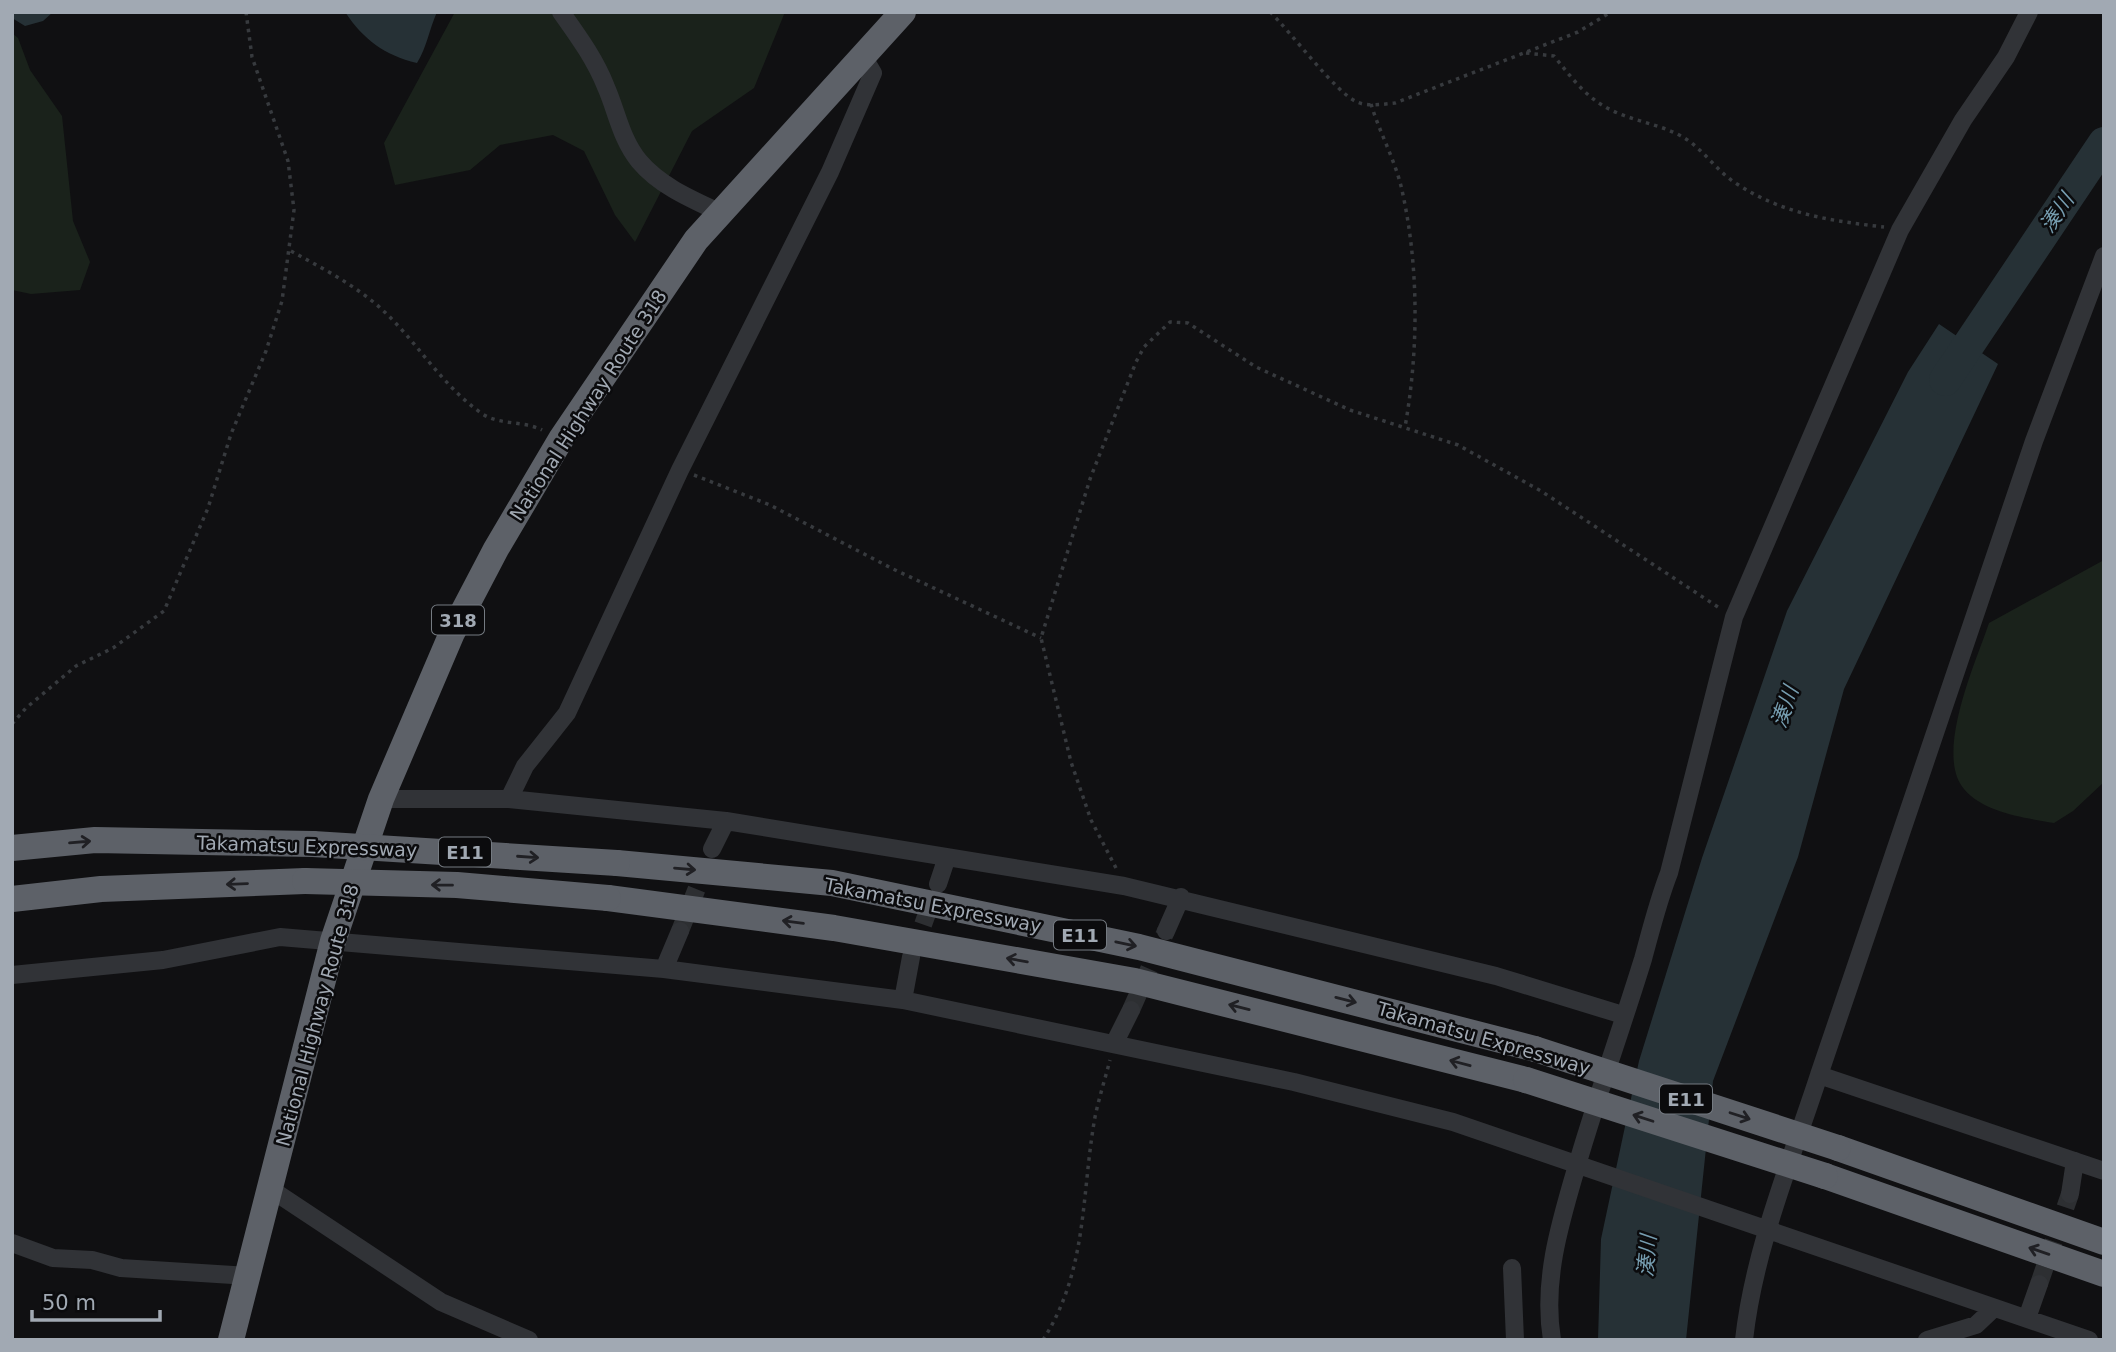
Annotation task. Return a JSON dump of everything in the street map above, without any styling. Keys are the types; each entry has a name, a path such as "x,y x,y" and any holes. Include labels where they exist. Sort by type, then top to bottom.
{"highway":[{"name":"National Highway Route 318","path":"231,1340 333,941 381,799 452,633 496,548 561,439 696,240 903,12"},
{"name":"Takamatsu Expressway","path":"12,848 95,840 313,844 617,863 832,883 1139,947 1535,1049 1838,1148 2104,1242"},
{"name":"Takamatsu Expressway","path":"12,899 101,888 305,881 457,885 608,898 834,928 1135,981 1526,1080 1825,1176 2104,1274"},
{"path":"1897,1169 2104,1230"}],"street":[{"path":"561,12 587,48 606,86 624,138 639,162 672,190 721,213"},
{"path":"1552,1340 1548,1292 1561,1220 1669,873 1734,617 1900,230 1964,120 2006,57 2029,12"},
{"path":"509,799 524,766 567,713 680,470 830,172 873,73 863,56"},
{"path":"1744,1340 1761,1227 1819,1075 2034,441 2104,256"},
{"path":"381,799 509,799 726,821 1124,886 1181,897 1496,975 1623,1016"},
{"path":"712,849 726,821"},
{"path":"938,884 947,856"},
{"path":"1166,931 1181,897"},
{"path":"664,969 680,931"},
{"path":"12,975 163,960 280,937 664,969 903,1000 1294,1082 1454,1122 2089,1340"},
{"path":"903,1000 911,957"},
{"path":"1114,1044 1131,1010"},
{"path":"1819,1075 2104,1171"},
{"path":"2070,1194 2075,1161"},
{"path":"269,1188 441,1302 528,1340"},
{"path":"12,1243 53,1258 92,1260 121,1268 249,1276"},
{"path":"1512,1268 1515,1340"},
{"path":"2027,1318 2039,1284"},
{"path":"1927,1340 1976,1325 1994,1308"}],"path":[{"path":"12,724 26,708 76,666 113,648 164,611 208,508 231,434 266,351 282,301 291,251 294,211 288,161 253,57 246,12"},
{"path":"1270,12 1295,36 1338,87 1358,102 1371,104 1395,103 1526,53 1578,32 1611,12"},
{"path":"1526,53 1554,56 1581,89 1610,110 1678,134 1695,145 1736,183 1792,212 1821,220 1900,230"},
{"path":"1371,104 1400,183 1413,247 1410,398 1405,428"},
{"path":"291,251 340,278 378,306 448,386 484,415 508,424 533,425 561,439"},
{"path":"1124,886 1091,820 1071,762 1041,638 1090,479 1136,362 1144,347 1170,322 1188,323 1256,367 1350,410 1458,445 1541,491 1734,617"},
{"path":"680,470 770,505 893,569 1041,638"},
{"path":"1043,1340 1062,1310 1079,1250 1095,1116 1114,1044"}],"shaded area":[{"path":"455,12 785,12 754,88 692,131 635,242 615,215 584,151 553,135 500,145 470,170 395,185 384,143"},
{"path":"12,33 18,38 30,70 62,116 73,221 90,262 80,290 31,294 12,290"},
{"path":"2104,560 2104,782 2073,811 2054,823 2006,813 1983,804 1964,789 1956,773 1953,754 1960,708 1989,623"}],"water":[{"path":"12,12 53,12 43,21 25,26 12,18"},
{"path":"345,12 437,12 417,63 394,56 376,45"},
{"path":"1939,324 1998,364 1844,689 1798,857 1713,1081 1686,1340 1598,1340 1601,1239 1639,1061 1702,858 1787,611 1908,372"}],"waterway":[{"name":"湊川","path":"1945,380 2104,143"}],"tunnel":[{"path":"680,931 707,863"},
{"path":"914,950 934,894"},
{"path":"1131,1010 1166,931"},
{"path":"2039,1284 2070,1194"}]}
